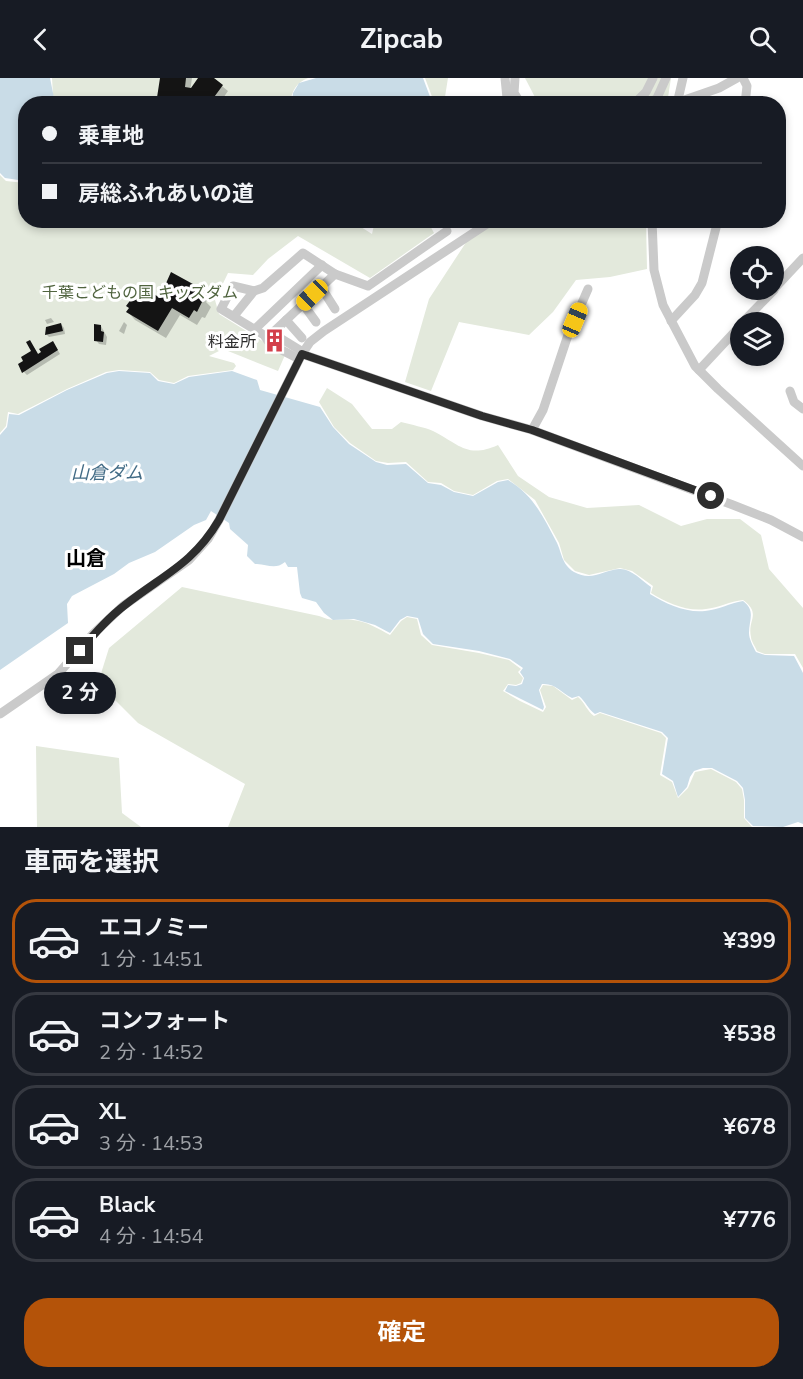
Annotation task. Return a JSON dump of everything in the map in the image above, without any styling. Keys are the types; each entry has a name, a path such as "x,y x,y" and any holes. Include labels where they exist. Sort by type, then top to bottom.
{"street":[{"path":"505,78 507,96"},
{"path":"515,78 516,96"},
{"path":"643,96 653,78"},
{"path":"658,96 666,78"},
{"path":"678,96 683,78"},
{"path":"693,96 737,78"},
{"path":"743,78 747,86 746,96"},
{"path":"0,714 58,674 93,634 123,606 189,560 208,539 301,355 310,342 481,228"},
{"path":"652,228 654,270 663,305 699,370 803,466"},
{"path":"670,321 696,295 702,283 716,228"},
{"path":"268,335 221,309 233,286 254,291 263,288 303,253 335,274 368,286 447,231"},
{"path":"784,278 803,258"},
{"path":"255,329 322,265"},
{"path":"268,335 335,274"},
{"path":"321,287 335,309"},
{"path":"532,430 543,410 568,335 588,289"},
{"path":"234,316 254,291"},
{"path":"753,312 764,300"},
{"path":"303,304 316,322"},
{"path":"285,320 302,338"},
{"path":"268,335 270,344 482,416 532,430 771,520 803,537"},
{"path":"699,370 730,337"},
{"path":"790,391 794,402 803,409"}],"green space":[{"path":"52,78 308,78 300,82 292,96 53,95"},
{"path":"425,78 448,78 445,96 432,96"},
{"path":"525,78 671,78 668,96 534,96"},
{"name":"千葉こどもの国 キッズダム","path":"0,175 6,181 18,182 18,228 363,228 372,234 373,228 431,228 434,233 370,278 298,236 268,259 253,275 228,273 215,300 219,314 285,355 278,371 223,349 209,356 234,363 236,366 233,370 188,376 174,383 159,380 150,372 119,370 106,372 18,414 8,412 6,426 0,433"},
{"path":"475,228 646,228 647,269 610,277 576,280 553,312 529,335 459,322 431,391 405,382 429,299"},
{"path":"327,388 352,404 372,429 392,429 401,422 433,431 471,450 478,451 498,445 518,476 549,497 587,508 639,505 681,526 707,519 740,519 761,535 769,569 803,608 803,668 795,654 765,654 757,651 750,631 752,609 743,600 699,610 684,608 651,593 653,586 632,571 620,568 589,575 575,571 564,560 559,543 535,500 508,479 497,481 473,495 454,491 441,483 428,482 406,462 376,461 350,443 334,427 319,402"},
{"path":"182,587 330,619 358,621 390,635 407,617 417,619 421,635 432,645 509,660 521,669 518,672 523,678 521,683 516,685 508,684 503,691 543,712 546,707 540,690 543,685 553,686 572,700 578,697 594,716 600,713 661,733 666,738 660,775 672,782 678,798 688,788 695,772 711,769 736,782 742,789 744,818 752,827 228,827 245,784 138,723 98,683 109,648"},
{"path":"36,746 119,758 122,813 141,827 37,827"}],"water":[{"path":"0,78 50,78 54,96 18,96 18,180 5,178 0,173"},
{"path":"316,78 423,78 430,96 293,96 299,83"},
{"name":"山倉ダム","path":"119,371 150,373 158,381 174,384 189,377 232,371 257,380 260,390 320,407 333,427 349,444 376,462 387,465 406,464 428,483 473,496 498,482 508,480 531,499 547,523 564,562 580,575 592,576 623,569 636,575 651,587 650,594 669,604 691,611 710,610 743,601 751,612 749,635 756,652 765,655 794,656 803,673 803,824 798,822 783,827 753,826 745,818 743,788 737,781 712,768 694,771 687,787 678,797 673,781 662,774 668,738 662,732 600,712 595,714 579,696 572,698 547,684 542,684 539,690 543,710 505,691 508,685 522,684 524,678 520,672 523,668 510,659 479,651 433,644 423,634 418,618 407,616 400,620 390,633 375,625 354,619 333,620 316,602 302,598 297,567 288,567 285,562 277,566 255,564 247,556 248,545 230,529 229,523 211,511 206,520 194,525 155,552 129,563 114,574 72,596 67,604 68,623 0,670 0,435 7,427 9,414 19,415 67,390 107,373"}],"building":[{"path":"160,78 186,78 185,87 191,88 198,78 214,78 223,85 215,96 157,96"},
{"path":"171,272 202,289 199,295 204,298 197,312 194,310 189,318 172,308 158,331 126,312 129,308 126,306 132,298 136,300 139,296 145,300 150,292 157,296 161,289 163,290"},
{"path":"61,323 63,331 45,335 46,327"},
{"path":"94,324 101,325 101,331 104,332 103,342 94,341"},
{"path":"30,340 38,354 41,352 39,349 53,341 58,350 22,373 18,364 23,361 21,357 31,351 26,342"}],"place":[{"name":"料金所","path":"274,341"}],"district":[{"name":"山倉","path":"86,558"}],"route":[{"path":"80,651 93,634 123,606 189,560 208,539 302,354 482,416 532,430 711,496"}]}
